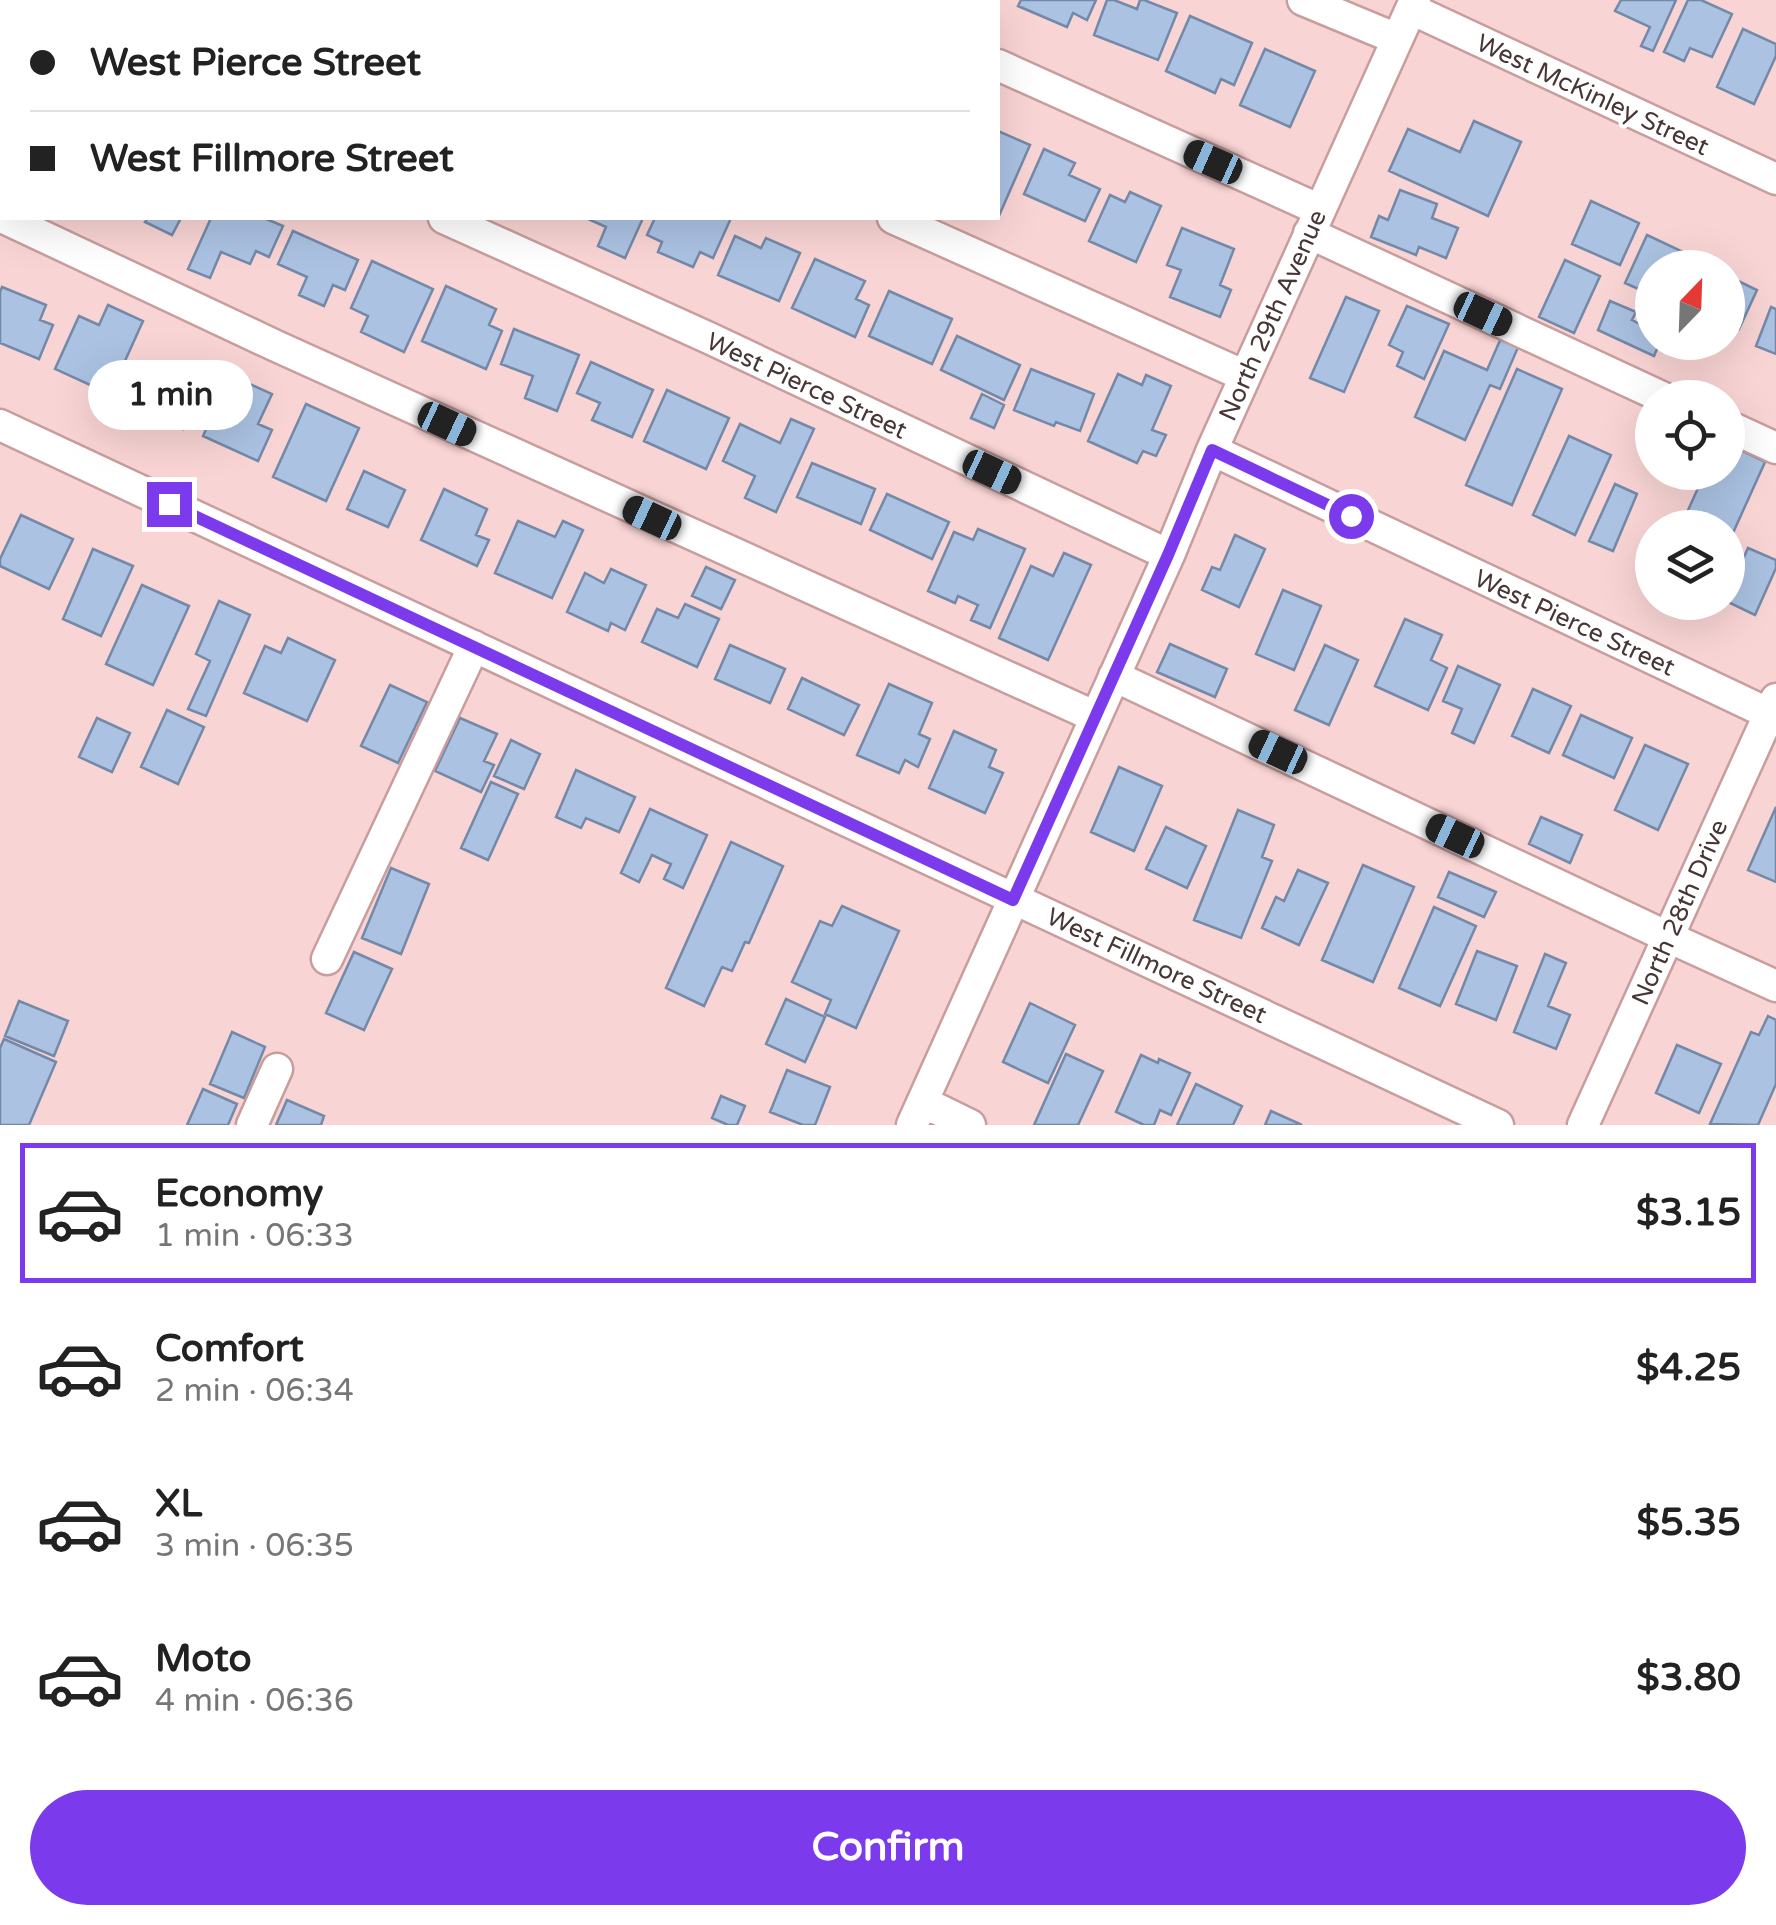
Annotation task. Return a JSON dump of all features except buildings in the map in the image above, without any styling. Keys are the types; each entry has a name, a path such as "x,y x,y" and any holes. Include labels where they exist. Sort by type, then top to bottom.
{"street":[{"path":"1303,0 1397,39"},
{"name":"North 29th Avenue","path":"917,1113 1413,4"},
{"name":"West McKinley Street","path":"1413,4 1776,179"},
{"path":"1000,66 1635,383"},
{"path":"8,220 312,363 1096,717"},
{"name":"West Pierce Street","path":"448,220 709,338 1168,555"},
{"path":"896,220 1245,376"},
{"name":"West Fillmore Street","path":"0,424 1498,1125"},
{"path":"1745,434 1776,448"},
{"name":"West Pierce Street","path":"1212,450 1774,710"},
{"path":"327,959 474,646"},
{"path":"1114,676 1776,986"},
{"name":"North 28th Drive","path":"1583,1125 1774,710"},
{"path":"252,1125 277,1069"},
{"path":"917,1113 970,1125"}],"route":[{"path":"169,504 1013,900 1212,450 1351,516"}]}
